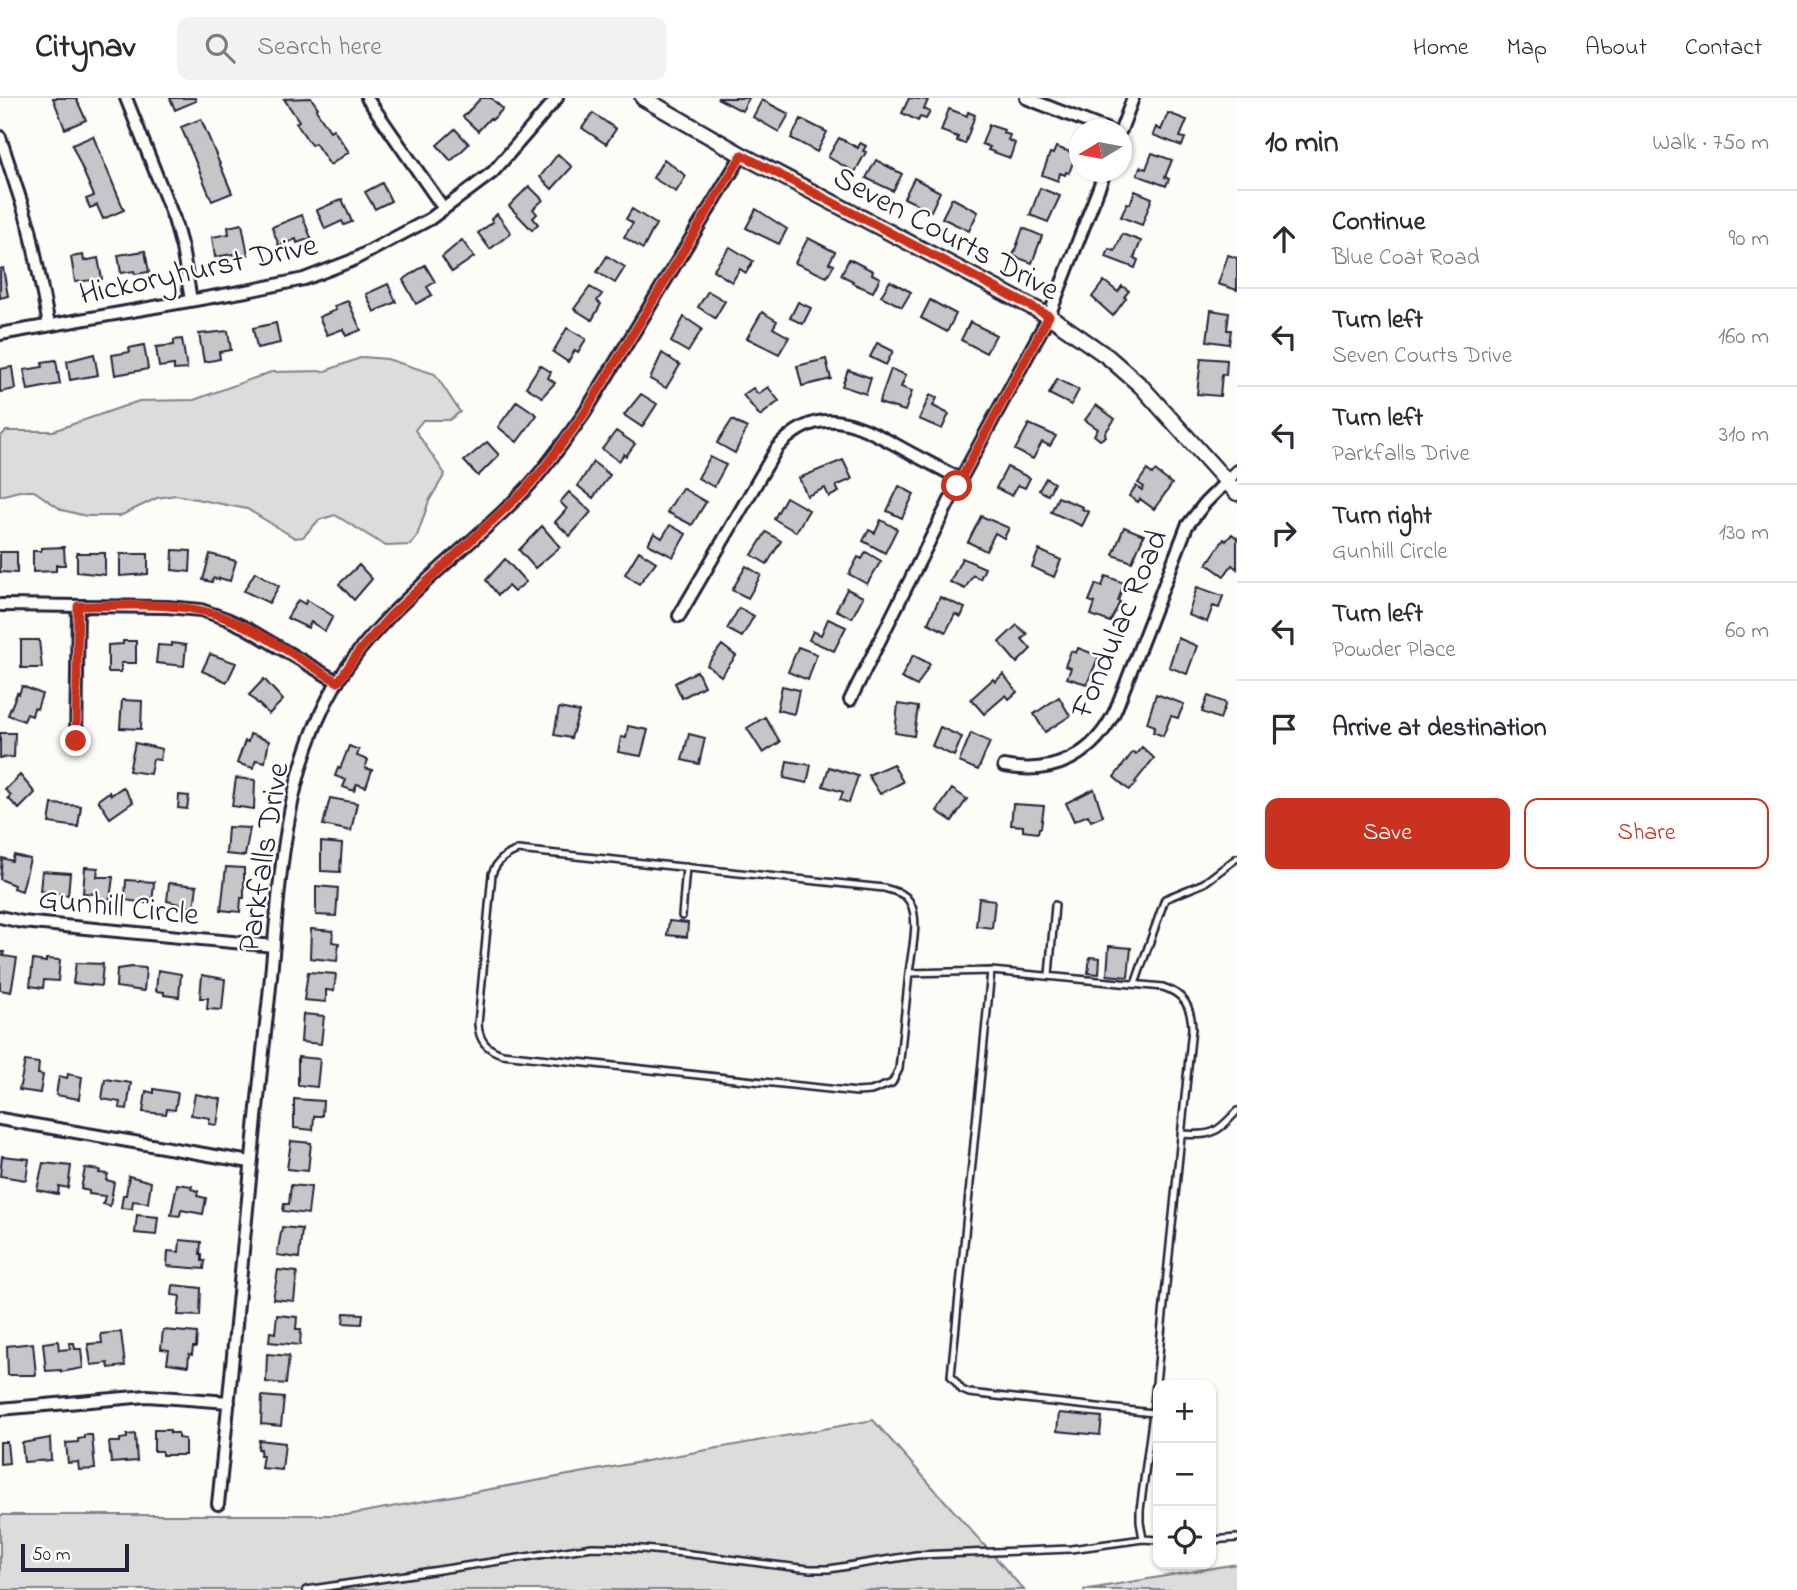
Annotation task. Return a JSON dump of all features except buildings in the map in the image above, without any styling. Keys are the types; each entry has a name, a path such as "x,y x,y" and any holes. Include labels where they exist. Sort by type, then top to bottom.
{"street":[{"path":"126,98 174,219 191,300"},
{"path":"367,98 444,209"},
{"name":"Hickoryhurst Drive","path":"0,334 276,285 332,269 374,250 444,209 493,172 557,98"},
{"name":"Seven Courts Drive","path":"643,98 742,155 1049,316 1108,357 1141,386 1237,493"},
{"path":"1026,98 1080,119"},
{"path":"1125,119 1133,98"},
{"path":"0,140 30,229 49,325"},
{"name":"Parkfalls Drive","path":"218,1504 250,1163 286,828 299,769 310,736 338,682 360,650 391,615 524,491 544,468 584,414 742,155"},
{"path":"850,700 960,480 1049,316 1101,182"},
{"path":"679,616 777,448 802,429 833,421 856,424 960,480"},
{"name":"Fondulac Road","path":"1004,766 1037,767 1069,760 1081,754 1099,737 1116,709 1187,526 1225,481 1237,471"},
{"path":"0,605 176,607 213,614 246,628 338,682"},
{"path":"76,741 78,606"},
{"name":"Gunhill Circle","path":"0,917 22,922 274,946"},
{"path":"0,1119 250,1163"},
{"path":"0,1409 147,1396 229,1402"}],"lane":[{"path":"518,850 896,891 910,903 915,919 909,973 899,1069 892,1083 871,1091 858,1092 502,1054 492,1051 484,1044 479,1034 492,874 502,858 518,850"},
{"path":"1135,984 1165,899 1204,883 1237,858"},
{"path":"682,916 686,867"},
{"path":"1049,975 1055,905"},
{"path":"909,973 991,971 1135,984 1173,990 1180,994 1189,1008 1192,1028 1156,1380"},
{"path":"991,971 951,1376 962,1390 969,1393 1153,1413 1140,1510 1143,1539"},
{"path":"1181,1135 1202,1136 1215,1133 1237,1111"},
{"path":"1216,1540 1237,1538"},
{"path":"306,1590 592,1546 671,1551 810,1569 829,1569 916,1555 1071,1549 1153,1540"}],"shaded area":[{"path":"363,357 387,359 435,374 460,412 449,420 423,420 415,430 445,474 429,501 417,536 410,545 386,546 335,515 319,520 303,537 295,538 247,509 176,495 157,498 120,516 86,516 62,510 34,491 19,491 0,496 0,437 6,431 53,431 139,401 194,400 271,372 325,371"},
{"path":"873,1420 1024,1590 0,1590 0,1515 347,1515"},
{"path":"1237,1564 1237,1590 1083,1590 1216,1569"}],"route":[{"path":"76,741 78,606 184,608 213,614 246,628 338,682 360,650 391,615 524,491 564,442 584,414 742,155 1049,316 957,486"}]}
